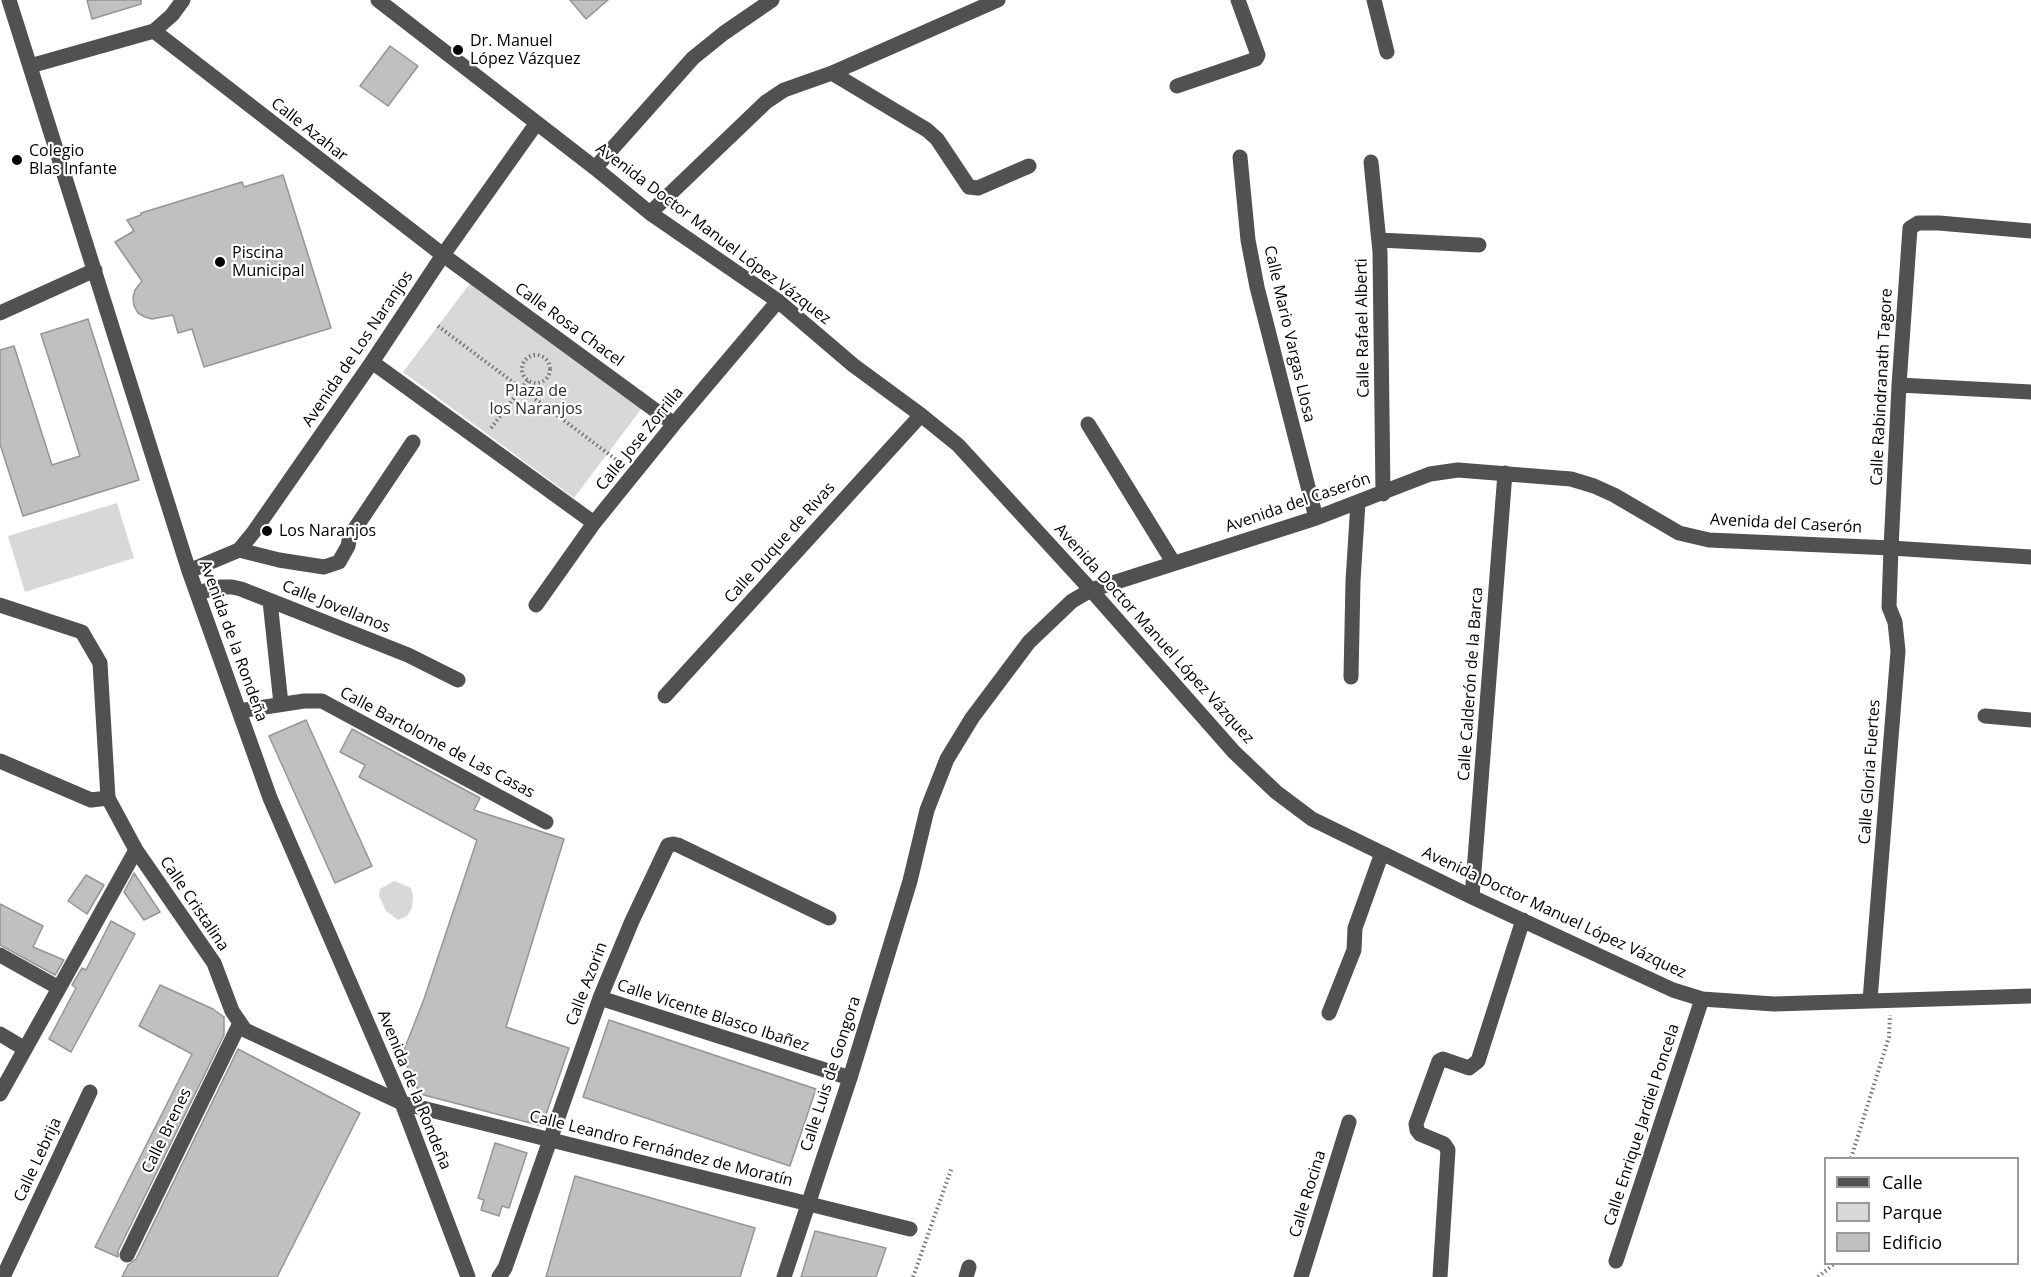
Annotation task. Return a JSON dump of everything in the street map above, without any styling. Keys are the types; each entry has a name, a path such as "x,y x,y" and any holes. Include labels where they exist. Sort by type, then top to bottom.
{"street":[{"name":"Avenida de la Rondeña","path":"9,0 189,571 270,798 402,1103 468,1277"},
{"path":"30,66 154,31 172,15 183,0"},
{"name":"Avenida Doctor Manuel López Vázquez","path":"378,0 650,213 778,301 854,365 958,445 1091,590 1234,752 1276,792 1312,819 1472,897 1673,990 1702,999 1774,1004 2031,996"},
{"path":"595,168 693,58 724,33 772,0"},
{"path":"650,213 766,102 793,86 832,73 998,0"},
{"path":"1177,86 1256,58 1258,55 1238,0"},
{"path":"1374,0 1387,52"},
{"name":"Calle Azahar","path":"154,31 443,255"},
{"path":"832,73 927,130 937,140 969,187 978,188 1029,166"},
{"name":"Avenida de Los Naranjos","path":"189,571 239,550 253,533 443,255 536,124"},
{"name":"Calle Mario Vargas Llosa","path":"1240,157 1248,240 1257,287 1316,518"},
{"name":"Calle Rafael Alberti","path":"1371,162 1379,240 1383,494"},
{"name":"Calle Rabindranath Tagore","path":"1891,548 1910,228 1918,223 1939,223 2031,230"},
{"path":"1379,240 1479,245"},
{"name":"Calle Rosa Chacel","path":"443,255 674,424"},
{"path":"0,313 95,270"},
{"name":"Calle Jose Zorrilla","path":"536,605 594,523 778,301"},
{"path":"372,362 594,523"},
{"path":"1899,385 2031,392"},
{"name":"Calle Duque de Rivas","path":"665,696 921,415"},
{"path":"1088,424 1173,562"},
{"path":"239,550 279,560 324,567 339,562 348,546 350,536 413,442"},
{"name":"Avenida del Caserón","path":"1091,590 1316,518 1430,474 1458,470 1571,479 1614,495 1679,533 1709,540 2031,557"},
{"name":"Calle Calderón de la Barca","path":"1472,897 1505,473"},
{"path":"1351,677 1353,581 1358,502"},
{"name":"Calle Gloria Fuertes","path":"1870,1000 1898,651 1895,622 1889,607 1891,548"},
{"name":"Calle Jovellanos","path":"197,592 232,587 408,655 458,680"},
{"name":"Calle Luis de Gongora","path":"784,1277 850,1078 910,881 927,810 947,759 972,718 1029,642 1072,601 1091,590"},
{"path":"270,601 281,704"},
{"name":"Calle Cristalina","path":"0,605 82,632 100,663 108,798 136,850 214,963 232,1011 245,1030 402,1103"},
{"name":"Calle Bartolome de Las Casas","path":"239,711 304,701 322,701 546,822"},
{"path":"1985,716 2031,720"},
{"path":"0,761 92,800 108,798"},
{"name":"Calle Azorin","path":"500,1277 600,998 632,921 668,846 673,844 678,846 829,918"},
{"path":"0,1094 136,850"},
{"path":"1329,1013 1354,950 1355,928 1382,853"},
{"path":"1440,1277 1448,1150 1444,1144 1420,1134 1416,1124 1439,1061 1443,1059 1469,1068 1478,1061 1523,920"},
{"path":"0,956 59,988"},
{"name":"Calle Vicente Blasco Ibañez","path":"600,998 850,1078"},
{"name":"Calle Enrique Jardiel Poncela","path":"1616,1262 1702,999"},
{"name":"Calle Brenes","path":"127,1256 240,1023"},
{"path":"0,1034 25,1049"},
{"name":"Calle Lebrija","path":"3,1277 90,1092"},
{"name":"Calle Leandro Fernández de Moratín","path":"402,1103 910,1229"},
{"name":"Calle Rocina","path":"1301,1277 1349,1122"}],"path":[{"path":"438,326 634,474"},
{"path":"534,356 545,359 549,363 549,375 539,383 528,380 524,375 524,363 528,358 534,356"},
{"path":"482,441 528,380"},
{"path":"1851,1157 1889,1036 1891,999"},
{"path":"913,1277 952,1167"},
{"path":"1818,1277 1832,1265"}],"green space":[{"name":"Plaza de los Naranjos","path":"471,282 642,408 574,498 403,372"},
{"path":"117,503 134,558 25,592 8,536"},
{"path":"394,881 411,888 413,896 412,908 407,916 398,920 386,911 379,896 380,889"}],"building":[{"path":"87,0 141,0 141,4 92,19"},
{"path":"570,0 608,0 586,19"},
{"path":"390,46 418,66 388,106 360,86"},
{"name":"Piscina Municipal","path":"283,175 331,328 204,367 192,329 178,333 173,315 152,319 138,313 133,298 135,290 142,281 115,242 134,231 127,220 141,213 242,182 244,187"},
{"path":"88,319 139,480 23,516 0,444 0,350 14,346 52,465 80,456 41,334"},
{"path":"306,720 372,866 335,883 269,736"},
{"path":"352,729 480,798 474,810 564,839 506,1027 569,1048 542,1126 420,1094 402,1055 424,999 477,840 359,777 365,765 340,752"},
{"path":"134,873 160,912 144,920 124,892"},
{"path":"86,875 104,885 87,914 68,901"},
{"path":"0,904 43,926 33,947 64,960 55,975 0,945"},
{"path":"111,921 135,934 71,1052 49,1039 76,988 72,985 82,968 86,970"},
{"path":"160,985 213,1009 224,1017 224,1035 118,1251 118,1257 95,1247 192,1054 139,1026"},
{"path":"609,1020 816,1089 790,1166 583,1097"},
{"path":"238,1049 360,1113 277,1277 122,1277 128,1265 136,1259"},
{"path":"495,1143 527,1153 509,1208 502,1206 499,1216 481,1210 484,1200 478,1198"},
{"path":"575,1176 755,1228 740,1277 546,1277"},
{"path":"815,1231 886,1248 876,1277 801,1277"}],"place":[{"name":"Dr. Manuel López Vázquez","path":"458,50"},
{"name":"Colegio Blas Infante","path":"17,160"},
{"name":"Piscina Municipal","path":"220,262"},
{"name":"Los Naranjos","path":"267,531"}]}
